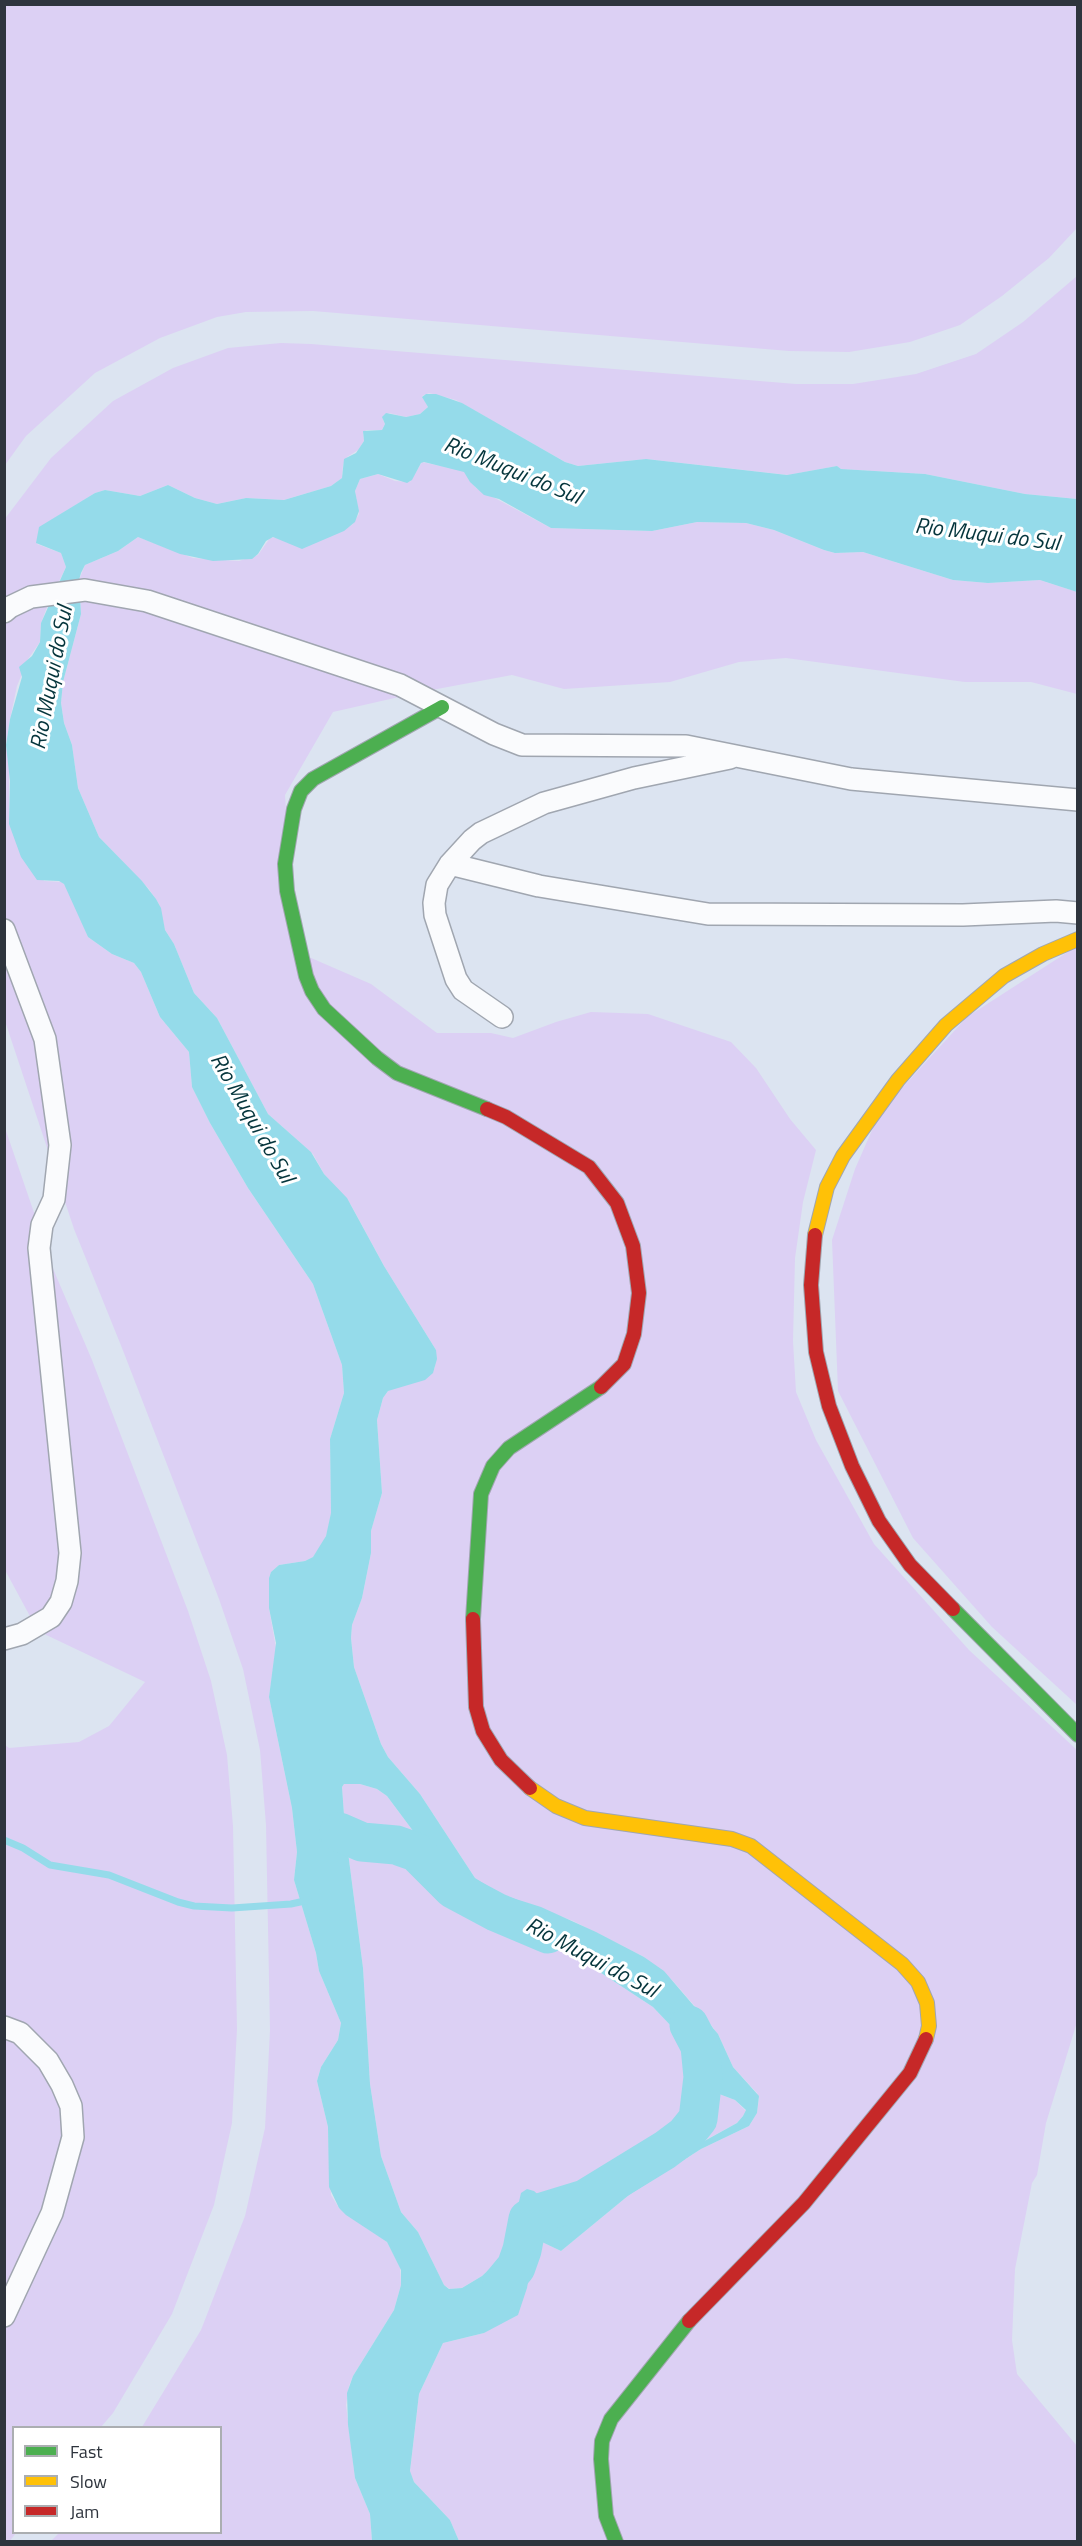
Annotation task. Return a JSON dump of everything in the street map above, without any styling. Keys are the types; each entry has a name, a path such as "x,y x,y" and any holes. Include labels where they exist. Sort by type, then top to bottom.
{"street":[{"path":"4,612 20,601 44,594 85,590 147,601 400,685 494,734 522,745 686,746 851,779 1077,800"},
{"path":"442,707 313,779 301,791 294,809 285,864 287,891 306,976 312,991 324,1009 397,1073 506,1117 589,1167 617,1203 633,1246 639,1293 634,1334 624,1364 603,1386 509,1448 493,1466 481,1494 473,1624 476,1707 483,1731 501,1760 532,1791 556,1806 585,1818 732,1839 752,1846 902,1964 918,1982 927,2004 929,2026 926,2041 910,2073 804,2204 690,2320 612,2419 602,2441 601,2459 606,2516 616,2541"},
{"path":"502,1017 463,990 456,979 435,915 434,903 437,885 450,864 481,833 544,803 634,778 737,757"},
{"path":"450,864 539,886 708,914 963,915 1056,911 1077,913"},
{"path":"4,930 45,1039 60,1145 54,1199 42,1225 39,1248 70,1553 67,1581 61,1602 51,1617 22,1634 4,1639"},
{"path":"1077,939 1043,954 1004,976 946,1025 898,1080 843,1156 827,1187 816,1228 811,1285 816,1352 829,1406 852,1466 879,1521 910,1565 1077,1735"},
{"path":"4,2027 20,2034 48,2061 71,2106 73,2137 52,2213 4,2316"}],"shaded area":[{"path":"5,4 1077,5 1077,228 1049,258 1002,296 960,325 910,342 849,352 789,351 313,311 246,312 217,317 160,338 95,373 26,436 5,465"},
{"path":"1077,276 1077,499 1025,494 925,474 841,469 837,466 788,475 646,459 578,466 565,462 456,400 429,393 422,396 428,407 420,414 406,417 389,413 383,420 385,424 382,430 366,430 363,434 364,441 358,450 347,457 343,465 342,478 331,486 284,500 246,498 217,504 195,498 168,485 140,496 105,490 95,493 39,528 37,544 61,553 66,567 41,623 40,642 28,659 17,686 6,745 9,761 9,824 44,881 62,882 69,890 88,937 112,954 134,963 141,972 160,1017 189,1052 192,1087 210,1123 248,1188 313,1284 342,1365 344,1393 330,1439 331,1513 328,1531 321,1548 313,1557 305,1561 279,1565 271,1572 269,1578 269,1608 276,1648 269,1697 292,1808 297,1852 294,1880 316,1953 319,1971 341,2023 338,2040 321,2067 317,2081 328,2127 331,2195 339,2208 387,2242 400,2267 401,2285 394,2310 353,2376 346,2405 355,2478 370,2514 372,2541 51,2541 58,2534 222,2534 222,2426 143,2426 201,2330 245,2216 265,2128 270,2030 266,1825 260,1750 243,1669 219,1599 74,1229 5,1021 4,520 51,458 113,401 173,368 228,348 281,343 311,344 796,384 853,384 916,374 976,354 1023,322"},
{"path":"422,462 464,471 476,488 551,528 652,531 697,522 746,523 774,530 824,550 835,553 863,552 953,580 988,583 1040,580 1077,592 1077,694 1031,682 965,682 786,658 739,662 670,682 564,689 512,675 333,712 285,795 295,951 371,984 437,1033 491,1033 513,1038 591,1012 648,1014 731,1042 756,1068 790,1119 816,1150 803,1202 795,1258 793,1341 796,1392 816,1440 874,1544 969,1650 1077,1750 1077,2022 1046,2123 1037,2175 1032,2183 1015,2269 1012,2340 1017,2374 1077,2446 1077,2541 459,2541 450,2520 414,2482 410,2472 419,2394 443,2343 484,2333 522,2232 561,2251 629,2195 701,2149 749,2126 757,2113 759,2098 733,2067 719,2036 711,2025 673,1981 644,1957 573,1921 491,1890 475,1878 420,1794 388,1757 381,1744 354,1667 351,1638 352,1625 362,1598 371,1553 371,1531 382,1493 377,1420 383,1398 388,1391 435,1368 436,1350 384,1266 351,1205 324,1174 313,1154 268,1114 217,1018 194,993 174,944 165,930 159,904 149,889 99,837 78,788 72,745 64,723 61,703 63,682 81,614 79,580 85,565 118,551 138,537 193,558 239,561 258,555 270,538 277,537 289,542 352,525 359,514 355,491 360,479 378,474 395,481 410,482"},
{"path":"1077,946 1077,1705 992,1627 913,1538 838,1391 832,1240 855,1169 880,1112 967,1017"},
{"path":"4,1125 54,1271 92,1360 188,1611 211,1681 227,1755 233,1826 237,2029 232,2123 214,2205 172,2314 113,2413 102,2426 12,2426 12,2534 15,2534 9,2542 4,2541 5,1745 9,1748 79,1742 109,1726 145,1682 38,1631 5,1570"},
{"path":"344,1784 360,1784 377,1789 387,1796 431,1855 475,1901 592,1967 653,2007 693,2049 700,2064 706,2089 735,2100 746,2111 743,2116 737,2123 582,2207 566,2213 555,2210 547,2204 510,2240 501,2258 482,2276 462,2288 450,2289 444,2285 418,2232 401,2212 381,2156 370,2084 363,1968 345,1829 342,1787"}],"water":[{"path":"426,394 436,394 462,403 565,462 578,466 646,459 787,475 837,466 841,469 925,474 1025,494 1077,499 1077,592 1040,580 988,583 953,580 863,552 835,553 824,550 774,530 746,523 697,522 652,531 551,528 499,499 484,495 470,482 464,472 424,462 421,463 412,480 407,483 378,474 360,479 355,491 359,511 355,522 344,531 302,549 273,537 266,541 252,559 213,561 180,554 138,537 118,551 85,565 81,573 79,580 81,614 63,682 61,703 64,723 72,745 78,788 99,837 142,881 156,899 161,908 165,930 174,944 194,993 217,1018 268,1114 311,1152 324,1174 347,1198 384,1266 436,1350 437,1359 433,1373 425,1380 388,1391 383,1398 377,1420 382,1493 371,1531 371,1553 362,1598 352,1625 351,1638 354,1667 381,1744 388,1757 420,1794 475,1878 500,1894 541,1907 596,1932 644,1957 664,1971 718,2034 733,2067 759,2096 757,2113 749,2126 701,2149 629,2195 561,2251 523,2233 533,2252 527,2288 518,2315 484,2333 443,2343 419,2394 410,2471 414,2482 450,2520 459,2541 372,2541 370,2514 355,2478 348,2425 347,2393 353,2376 394,2310 401,2285 401,2270 387,2242 346,2215 339,2208 329,2187 328,2127 317,2081 321,2067 338,2040 341,2023 319,1971 316,1953 294,1880 297,1852 292,1808 269,1697 276,1643 269,1608 269,1578 271,1572 279,1565 305,1561 313,1557 326,1536 331,1513 330,1439 344,1393 342,1365 313,1284 248,1188 210,1123 192,1087 189,1052 160,1017 141,972 134,963 112,954 88,937 64,884 59,881 37,880 21,857 9,824 10,781 6,745 10,719 22,677 19,667 32,656 40,642 41,623 66,567 61,553 36,543 39,527 95,493 105,490 140,496 168,485 195,498 217,504 246,498 284,500 331,486 342,478 344,459 356,453 364,441 363,431 382,430 385,424 382,417 386,413 406,417 420,414 428,407 422,397","holes":["344,1784 360,1784 377,1789 387,1796 431,1855 475,1901 592,1967 653,2007 693,2049 700,2064 706,2089 735,2100 746,2110 737,2123 641,2176 566,2213 555,2210 534,2191 527,2189 521,2193 510,2240 501,2258 482,2276 462,2288 449,2289 444,2285 418,2232 401,2212 381,2156 370,2084 363,1968 345,1829 342,1787"]}],"waterway":[{"name":"Rio Muqui do Sul","path":"339,1832 362,1842 396,1845 416,1852 453,1889 496,1912 548,1934"},
{"path":"4,1840 23,1848 50,1865 109,1875 194,1906 232,1908 291,1904 309,1900"},
{"name":"Rio Muqui do Sul","path":"502,2284 516,2267 528,2219 536,2214 585,2199 665,2150 685,2135 698,2119 703,2077 700,2046 689,2025"}],"traffic: fast":[{"path":"442,707 313,779 301,791 294,809 285,864 287,891 306,976 312,991 324,1009 377,1058 397,1073 487,1109"},
{"path":"473,1619 481,1494 493,1466 509,1448 601,1387"},
{"path":"953,1609 1078,1735"},
{"path":"616,2542 606,2516 601,2459 602,2441 611,2419 689,2321"}],"traffic: slow":[{"path":"815,1235 827,1187 843,1156 898,1080 946,1025 1004,976 1043,954 1078,939"},
{"path":"530,1788 556,1806 585,1818 732,1839 751,1846 902,1964 918,1982 927,2003 929,2026 926,2039"}],"traffic: jam":[{"path":"487,1109 506,1117 589,1167 617,1203 633,1246 639,1293 634,1334 624,1364 601,1387"},
{"path":"815,1235 811,1285 816,1352 829,1406 852,1466 879,1521 910,1565 953,1609"},
{"path":"473,1619 476,1707 483,1731 501,1760 530,1788"},
{"path":"689,2321 804,2203 910,2073 926,2039"}]}
